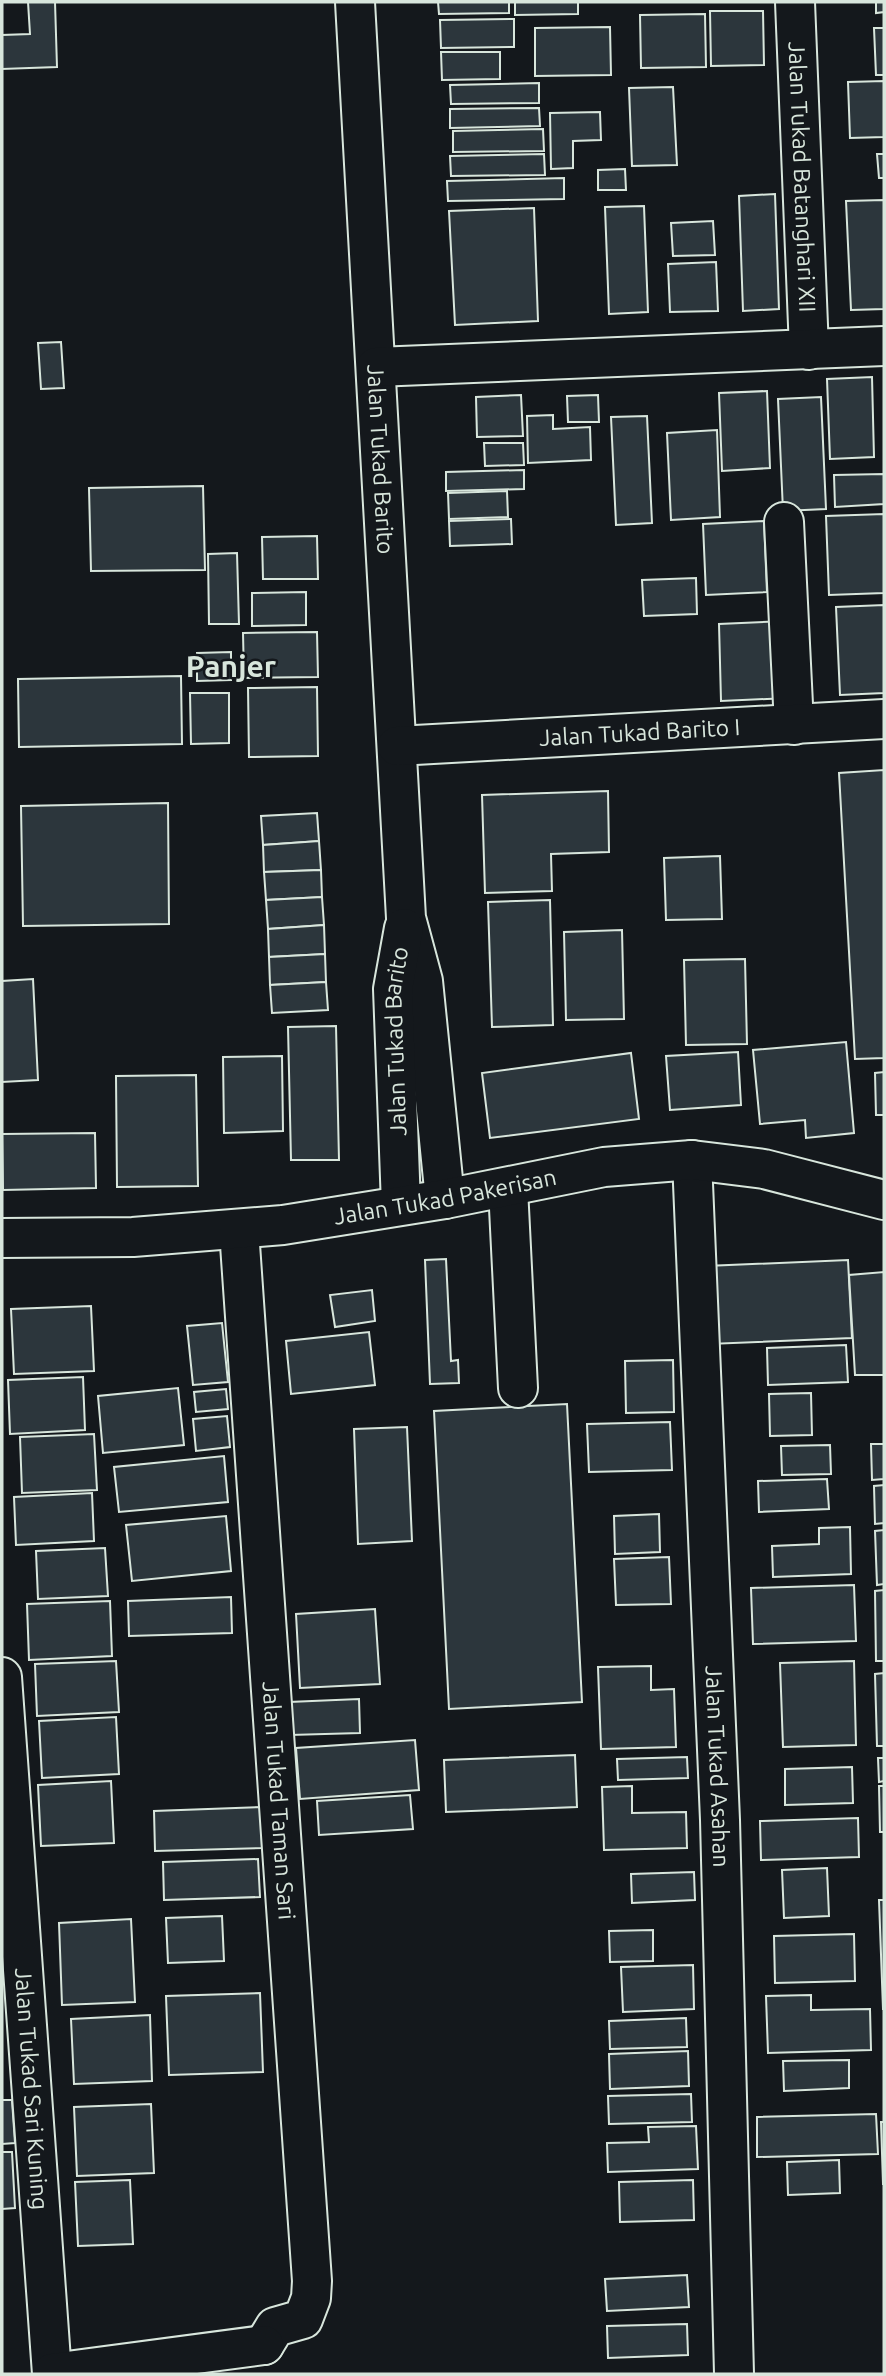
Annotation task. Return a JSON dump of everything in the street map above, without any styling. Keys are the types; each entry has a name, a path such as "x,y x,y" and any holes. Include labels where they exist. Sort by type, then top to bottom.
{"street":[{"name":"Jalan Tukad Barito","path":"355,2 406,918 423,981 445,1199"},
{"name":"Jalan Tukad Batanghari XII","path":"795,2 809,350"},
{"path":"376,367 884,346"},
{"path":"784,523 794,725"},
{"name":"Jalan Tukad Barito I","path":"397,746 884,719"},
{"name":"Jalan Tukad Barito","path":"401,1205 393,989 406,918"},
{"name":"Jalan Tukad Pakerisan","path":"2,1238 134,1237 239,1230 445,1199 604,1167 692,1160 764,1169 884,1200"},
{"name":"Jalan Tukad Asahan","path":"692,1160 720,1820 734,2374"},
{"path":"508,1188 518,1388"},
{"name":"Jalan Tukad Taman Sari","path":"239,1230 313,2281 311,2298 303,2319 275,2327 266,2359"},
{"name":"Jalan Tukad Sari Kuning","path":"2,1677 52,2374"},
{"path":"52,2374 266,2359"}],"building":[{"path":"28,2 55,2 57,67 2,69 2,35 30,34"},
{"path":"438,2 509,2 509,13 439,14"},
{"path":"515,2 578,2 578,14 515,15"},
{"path":"876,2 884,2 884,12 876,13"},
{"path":"710,11 763,11 764,65 711,66"},
{"path":"705,14 706,67 641,68 640,15"},
{"path":"514,19 514,47 441,48 440,20"},
{"path":"610,27 611,75 535,76 535,28"},
{"path":"874,28 884,28 884,75 876,75"},
{"path":"441,52 500,52 500,79 442,80"},
{"path":"884,81 884,137 850,138 848,82"},
{"path":"539,83 539,103 451,104 450,85"},
{"path":"673,87 677,165 632,166 629,88"},
{"path":"539,108 540,126 450,128 450,109"},
{"path":"600,112 601,140 573,141 573,168 551,169 550,113"},
{"path":"543,129 544,151 453,152 453,131"},
{"path":"544,154 545,175 451,176 450,156"},
{"path":"877,154 884,154 884,178 879,178"},
{"path":"625,169 626,190 598,190 598,170"},
{"path":"564,178 564,199 448,201 447,181"},
{"path":"775,194 779,309 743,311 739,196"},
{"path":"884,200 884,309 851,310 846,201"},
{"path":"644,206 648,312 609,314 605,207"},
{"path":"534,208 538,321 455,325 449,211"},
{"path":"713,221 715,255 673,256 671,223"},
{"path":"716,262 718,311 670,312 668,264"},
{"path":"61,342 64,388 41,389 38,343"},
{"path":"872,377 874,457 830,459 827,379"},
{"path":"767,391 770,468 722,471 719,393"},
{"path":"521,395 523,436 477,437 476,397"},
{"path":"598,395 599,422 568,422 567,396"},
{"path":"821,397 826,509 783,511 778,399"},
{"path":"553,415 553,429 590,427 591,460 528,463 527,416"},
{"path":"647,416 652,523 616,525 611,417"},
{"path":"717,430 720,517 671,520 667,433"},
{"path":"484,443 523,443 524,465 485,466"},
{"path":"524,470 524,489 446,491 446,472"},
{"path":"884,474 884,504 835,507 834,475"},
{"path":"203,486 205,570 91,571 89,488"},
{"path":"507,491 508,517 449,519 448,493"},
{"path":"884,514 884,593 829,595 826,516"},
{"path":"511,519 512,544 450,546 449,521"},
{"path":"764,521 767,592 706,595 703,524"},
{"path":"317,536 318,579 263,579 262,537"},
{"path":"237,553 239,624 209,624 208,554"},
{"path":"696,578 697,614 644,616 642,580"},
{"path":"306,592 306,625 252,626 252,593"},
{"path":"884,605 884,693 840,695 836,607"},
{"path":"785,621 788,698 721,701 719,624"},
{"path":"317,632 318,677 244,678 243,633"},
{"path":"231,652 231,680 197,681 197,653"},
{"path":"181,676 182,744 19,747 18,679"},
{"path":"317,687 318,756 249,757 248,688"},
{"path":"190,693 229,693 229,743 191,744"},
{"path":"884,770 884,1058 855,1059 839,773"},
{"path":"608,791 609,852 551,854 552,891 485,893 482,795"},
{"path":"168,803 169,924 23,926 21,806"},
{"path":"317,813 319,841 263,845 261,816"},
{"path":"319,841 321,870 264,872 263,845"},
{"path":"720,856 722,919 666,920 664,858"},
{"path":"321,870 322,897 266,900 264,872"},
{"path":"322,897 324,925 268,929 266,900"},
{"path":"550,900 553,1025 492,1027 488,902"},
{"path":"324,925 325,954 269,957 268,929"},
{"path":"622,930 624,1019 566,1020 564,932"},
{"path":"325,954 326,982 270,985 269,957"},
{"path":"745,959 747,1044 686,1045 684,960"},
{"path":"33,979 38,1080 2,1082 2,981"},
{"path":"326,982 328,1010 272,1013 270,985"},
{"path":"336,1026 339,1160 291,1160 288,1027"},
{"path":"846,1042 854,1133 806,1138 805,1120 760,1124 753,1050"},
{"path":"738,1052 741,1105 670,1110 666,1056"},
{"path":"631,1053 639,1119 490,1138 482,1073"},
{"path":"282,1056 283,1131 224,1133 223,1057"},
{"path":"884,1072 884,1115 876,1115 875,1073"},
{"path":"196,1075 198,1186 117,1187 116,1076"},
{"path":"95,1133 96,1188 3,1190 2,1134"},
{"path":"446,1259 451,1361 458,1360 459,1383 430,1384 425,1260"},
{"path":"848,1260 852,1338 709,1344 706,1266"},
{"path":"884,1272 884,1375 855,1375 849,1275"},
{"path":"372,1290 375,1321 335,1327 330,1295"},
{"path":"91,1306 94,1371 14,1374 11,1309"},
{"path":"222,1323 228,1382 193,1385 187,1326"},
{"path":"369,1332 375,1385 291,1394 286,1341"},
{"path":"846,1345 848,1382 768,1385 767,1348"},
{"path":"673,1360 674,1412 626,1413 625,1361"},
{"path":"83,1377 85,1430 10,1434 8,1380"},
{"path":"178,1388 184,1445 103,1453 98,1396"},
{"path":"226,1389 228,1409 196,1412 194,1392"},
{"path":"811,1393 812,1435 770,1436 769,1394"},
{"path":"567,1404 582,1702 449,1709 434,1411"},
{"path":"227,1416 230,1447 196,1451 193,1419"},
{"path":"670,1422 672,1470 589,1472 587,1424"},
{"path":"407,1427 412,1541 358,1544 354,1429"},
{"path":"94,1434 97,1490 22,1493 20,1437"},
{"path":"871,1444 884,1444 884,1479 872,1480"},
{"path":"830,1445 831,1474 782,1475 781,1446"},
{"path":"224,1456 228,1502 119,1512 114,1467"},
{"path":"827,1479 829,1509 759,1512 758,1481"},
{"path":"884,1485 884,1523 875,1524 874,1486"},
{"path":"92,1493 94,1541 16,1545 14,1497"},
{"path":"659,1514 660,1552 615,1554 614,1516"},
{"path":"226,1516 231,1571 132,1581 126,1525"},
{"path":"850,1527 851,1574 773,1577 772,1546 819,1544 819,1528"},
{"path":"884,1530 884,1584 877,1585 875,1531"},
{"path":"105,1548 108,1596 38,1599 36,1551"},
{"path":"669,1557 671,1604 616,1605 614,1559"},
{"path":"854,1585 856,1641 753,1644 751,1588"},
{"path":"884,1590 884,1661 876,1661 875,1591"},
{"path":"231,1597 232,1633 129,1636 128,1601"},
{"path":"110,1601 112,1656 29,1660 27,1604"},
{"path":"375,1609 380,1684 300,1688 296,1614"},
{"path":"116,1661 119,1712 37,1716 35,1664"},
{"path":"854,1661 856,1745 783,1747 780,1663"},
{"path":"651,1666 651,1690 674,1689 676,1747 601,1749 598,1667"},
{"path":"884,1673 884,1746 877,1746 875,1674"},
{"path":"359,1699 360,1733 290,1735 289,1702"},
{"path":"116,1717 119,1774 42,1778 39,1721"},
{"path":"415,1740 419,1790 300,1799 296,1748"},
{"path":"575,1755 577,1807 446,1812 444,1760"},
{"path":"687,1757 688,1778 618,1780 617,1759"},
{"path":"878,1758 884,1758 884,1781 879,1782"},
{"path":"852,1767 853,1803 785,1805 785,1769"},
{"path":"111,1781 114,1843 41,1846 38,1785"},
{"path":"632,1786 632,1813 686,1812 687,1848 604,1850 602,1787"},
{"path":"879,1786 884,1786 884,1832 880,1832"},
{"path":"410,1795 413,1829 319,1835 317,1801"},
{"path":"261,1807 262,1848 155,1851 154,1811"},
{"path":"858,1818 859,1857 761,1860 760,1821"},
{"path":"258,1859 260,1897 164,1900 163,1862"},
{"path":"827,1868 829,1916 784,1918 782,1870"},
{"path":"694,1872 695,1900 632,1903 631,1874"},
{"path":"879,1900 884,1900 884,2009 883,2009"},
{"path":"222,1916 224,1961 168,1963 166,1918"},
{"path":"131,1919 135,2002 62,2005 59,1923"},
{"path":"653,1930 653,1961 610,1962 609,1931"},
{"path":"854,1934 855,1981 775,1983 774,1936"},
{"path":"693,1965 694,2009 623,2012 621,1967"},
{"path":"260,1993 263,2072 169,2075 166,1996"},
{"path":"811,1995 811,2010 870,2009 871,2050 768,2053 766,1996"},
{"path":"150,2015 152,2081 74,2084 71,2019"},
{"path":"686,2018 687,2047 610,2049 609,2021"},
{"path":"688,2051 689,2086 610,2089 609,2054"},
{"path":"849,2060 849,2088 784,2091 783,2061"},
{"path":"691,2094 692,2122 609,2124 608,2096"},
{"path":"2,2100 12,2100 15,2143 2,2144"},
{"path":"151,2104 154,2173 77,2176 74,2107"},
{"path":"876,2114 878,2154 757,2157 757,2117"},
{"path":"881,2122 884,2122 884,2184 883,2184"},
{"path":"696,2126 698,2169 608,2172 607,2143 649,2142 648,2127"},
{"path":"2,2152 12,2152 15,2208 2,2209"},
{"path":"839,2160 840,2193 788,2195 787,2162"},
{"path":"130,2180 133,2244 78,2246 75,2182"},
{"path":"693,2180 694,2220 620,2222 619,2182"},
{"path":"687,2275 689,2307 607,2311 605,2279"},
{"path":"687,2324 688,2355 608,2358 607,2326"}],"district":[{"name":"Panjer","path":"231,667"}]}
